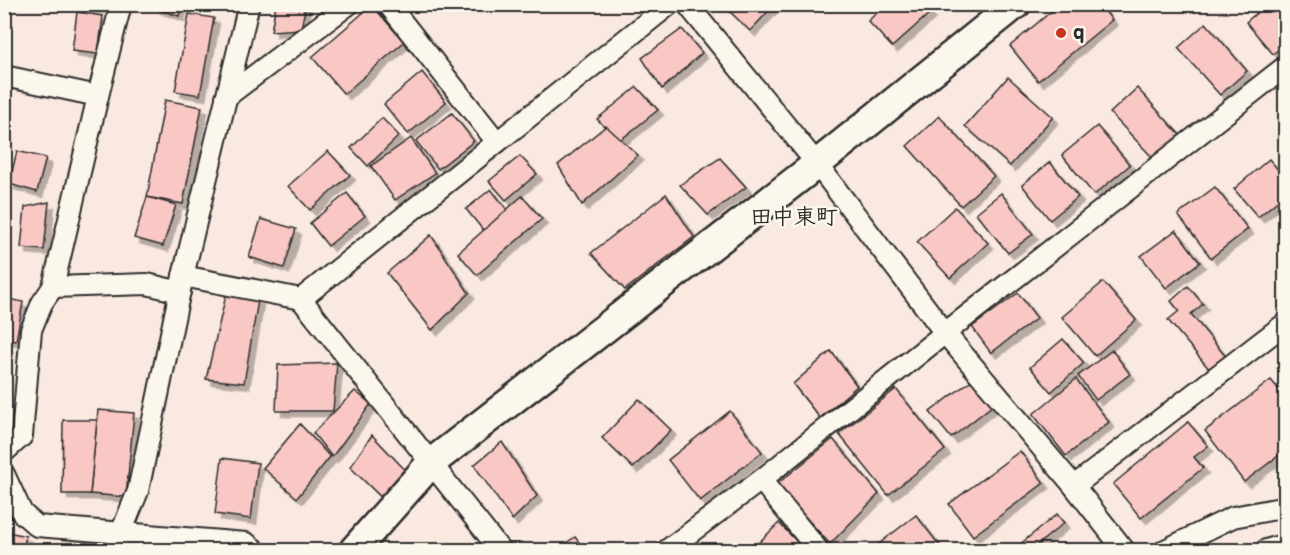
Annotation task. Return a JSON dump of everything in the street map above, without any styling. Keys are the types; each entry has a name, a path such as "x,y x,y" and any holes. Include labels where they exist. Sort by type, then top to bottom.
{"street":[{"path":"4,452 22,436 31,330 42,303 53,287 121,4"},
{"path":"114,550 138,491 182,284 249,4"},
{"path":"226,97 349,4"},
{"path":"388,4 497,142"},
{"path":"301,299 670,4"},
{"path":"687,4 817,164 945,333 1074,486 1124,550"},
{"path":"354,550 432,463 817,164 1016,4"},
{"path":"667,550 761,480 1286,66"},
{"path":"4,76 98,96"},
{"path":"53,287 182,284 301,299 500,550"},
{"path":"1074,486 1286,323"},
{"path":"4,474 22,513 37,526 246,543 255,550"},
{"path":"761,480 818,550"},
{"path":"1165,550 1233,517 1286,507"},
{"path":"1266,550 1286,544"}],"building":[{"path":"82,4 102,4 102,8 82,7"},
{"path":"157,4 182,4 179,16 155,8"},
{"path":"276,4 306,4 301,29 271,31"},
{"path":"722,4 775,4 750,31"},
{"path":"886,4 922,4 930,13 892,47 868,21"},
{"name":"q","path":"1060,4 1099,4 1112,20 1038,81 1010,46"},
{"path":"1267,4 1286,4 1286,43 1273,54 1246,22"},
{"path":"372,5 404,42 344,94 312,57"},
{"path":"77,12 103,16 98,54 72,51"},
{"path":"189,14 214,18 200,95 175,91"},
{"path":"1206,23 1247,71 1220,95 1178,48"},
{"path":"682,29 702,53 662,89 642,58"},
{"path":"422,72 446,102 408,134 384,104"},
{"path":"1008,77 1053,117 1010,166 965,126"},
{"path":"637,87 658,110 619,141 597,119"},
{"path":"1137,88 1180,135 1154,159 1110,113"},
{"path":"165,100 202,107 183,204 147,197"},
{"path":"452,113 474,141 438,169 416,141"},
{"path":"939,116 994,176 961,206 907,146"},
{"path":"382,118 399,136 368,166 351,148"},
{"path":"606,126 638,155 582,205 558,165"},
{"path":"1097,126 1130,165 1094,195 1062,155"},
{"path":"411,138 435,173 395,200 371,166"},
{"path":"17,151 46,158 37,192 9,184"},
{"path":"328,151 350,175 310,210 288,186"},
{"path":"520,156 537,174 506,200 489,181"},
{"path":"720,158 746,187 708,215 680,185"},
{"path":"1269,159 1286,179 1286,194 1258,217 1234,189"},
{"path":"1050,162 1078,197 1050,220 1022,185"},
{"path":"1215,187 1248,229 1211,258 1178,215"},
{"path":"491,189 511,215 487,235 466,209"},
{"path":"347,193 365,216 328,246 310,223"},
{"path":"1001,193 1033,234 1008,253 976,213"},
{"path":"666,194 694,237 625,290 591,253"},
{"path":"522,196 542,219 477,275 458,253"},
{"path":"147,197 176,205 163,246 134,238"},
{"path":"49,202 44,250 21,248 25,207"},
{"path":"955,207 988,243 950,278 917,242"},
{"path":"261,219 296,229 284,268 249,257"},
{"path":"1176,230 1200,262 1166,288 1141,256"},
{"path":"431,235 469,293 432,330 387,273"},
{"path":"1103,282 1136,320 1095,356 1062,317"},
{"path":"1188,286 1203,304 1191,314 1231,363 1215,376 1168,320 1179,311 1171,301"},
{"path":"227,291 258,300 244,383 206,379"},
{"path":"1018,293 1037,318 991,353 972,327"},
{"path":"4,298 23,302 16,341 4,339"},
{"path":"1063,339 1084,363 1051,392 1030,367"},
{"path":"1112,350 1130,374 1096,400 1078,376"},
{"path":"831,351 857,386 820,418 793,384"},
{"path":"831,351 857,386 820,418 793,384"},
{"path":"337,363 333,411 276,411 278,365"},
{"path":"973,379 993,405 951,438 930,412"},
{"path":"1076,379 1109,422 1066,456 1033,414"},
{"path":"1271,380 1286,398 1286,450 1244,482 1205,431"},
{"path":"896,389 945,450 888,495 839,434"},
{"path":"355,391 371,404 332,457 313,433"},
{"path":"639,399 671,430 633,468 602,438"},
{"path":"98,410 134,413 126,497 90,494"},
{"path":"730,411 762,452 700,501 668,460"},
{"path":"63,420 97,420 90,494 62,494"},
{"path":"1188,422 1208,446 1194,457 1203,468 1141,518 1113,484"},
{"path":"300,424 330,457 297,498 263,468"},
{"path":"372,435 408,473 386,502 350,467"},
{"path":"833,439 879,494 830,544 776,485"},
{"path":"502,442 537,496 512,520 474,465"},
{"path":"1020,451 1044,483 973,536 949,504"},
{"path":"222,458 258,463 251,519 215,514"},
{"path":"1057,514 1064,523 1031,550 1013,550"},
{"path":"916,515 943,550 871,550"},
{"path":"779,523 805,550 751,550"},
{"path":"4,531 26,536 23,550 4,550"},
{"path":"575,537 585,550 556,550"}],"place":[{"name":"q","path":"1061,33"}],"district":[{"name":"田中東町","path":"794,217"}]}
